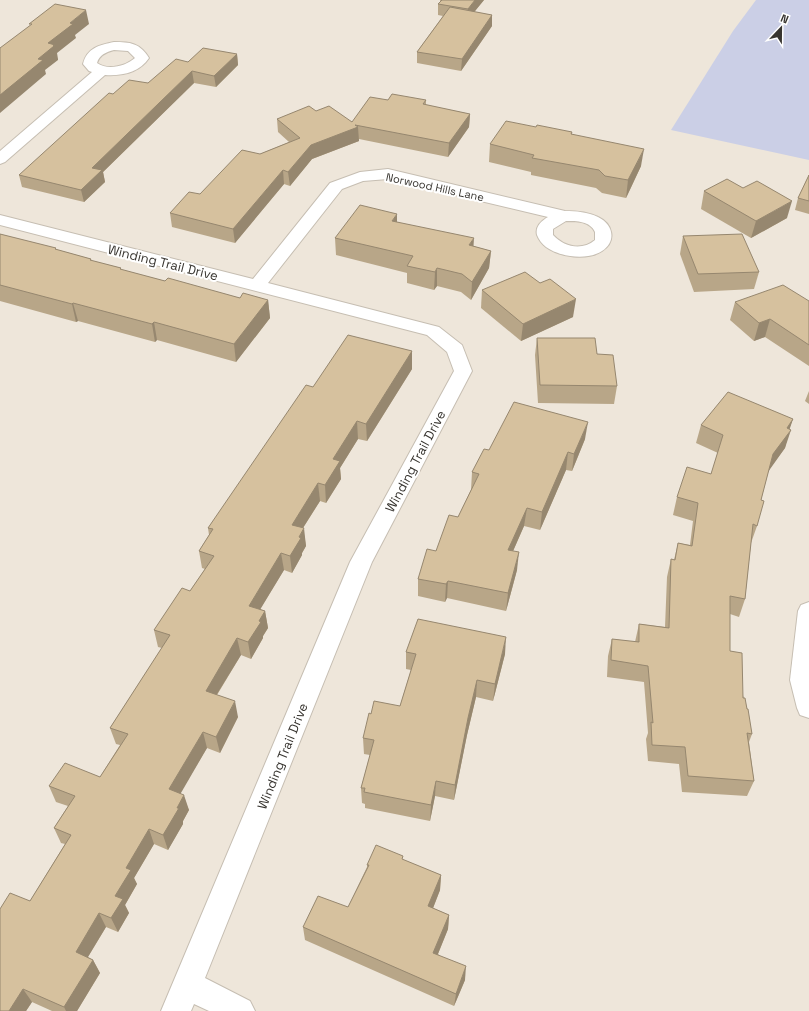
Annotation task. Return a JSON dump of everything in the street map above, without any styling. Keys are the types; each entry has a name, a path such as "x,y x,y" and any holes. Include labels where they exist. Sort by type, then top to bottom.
{"street":[{"path":"0,159 102,70"},
{"name":"Norwood Hills Lane","path":"257,286 336,186 360,177 388,174 565,216"},
{"name":"Winding Trail Drive","path":"0,220 433,331 455,349 463,371 361,562 176,1011"},
{"path":"809,611 802,680 809,708"},
{"path":"188,985 240,1011"}],"shaded area":[{"path":"756,0 809,0 809,160 671,130 733,31"}],"building":[{"path":"442,0 475,0 468,9 438,4"},
{"path":"55,4 86,10 70,23 73,24 48,43 55,45 38,59 43,60 0,95 0,48 32,24 29,24"},
{"path":"450,7 492,15 462,59 417,52"},
{"path":"203,48 237,54 214,76 192,71 92,168 102,170 81,190 19,175 109,93 113,94 129,80 148,83 176,59 188,62"},
{"path":"392,94 426,100 423,104 470,114 449,143 355,125 358,127 311,145 288,172 283,170 233,229 170,213 189,192 200,194 242,150 260,154 300,138 277,119 309,106 316,111 329,106 352,122 370,97 388,100"},
{"path":"506,121 572,132 571,134 644,149 628,180 605,176 599,170 532,158 534,155 490,144"},
{"path":"809,175 809,201 798,198"},
{"path":"727,179 743,188 757,181 792,201 756,221 704,191"},
{"path":"360,205 397,214 392,221 474,238 469,245 491,251 472,282 462,274 437,268 435,272 407,266 413,256 335,238"},
{"path":"0,234 56,248 55,249 91,259 90,260 165,281 168,278 240,298 243,293 268,300 234,344 154,322 152,324 0,285"},
{"path":"742,234 759,272 698,274 683,236"},
{"path":"525,272 540,283 550,279 576,299 523,324 482,290"},
{"path":"783,285 809,301 809,345 770,319 759,323 735,302"},
{"path":"348,335 412,351 366,424 357,421 333,459 340,461 325,485 318,483 292,525 304,528 299,537 301,538 290,556 281,553 249,606 265,611 259,621 261,622 248,642 237,638 206,691 235,701 216,737 203,732 169,789 184,795 177,808 179,808 163,835 149,829 126,868 131,870 115,896 123,899 111,918 99,913 76,952 93,960 64,1007 23,989 9,1011 0,1011 0,909 10,893 30,901 71,835 54,828 75,796 49,786 65,763 100,777 128,734 110,728 170,635 154,630 182,588 190,591 214,556 199,551 213,529 208,528 306,385 313,387"},
{"path":"537,338 595,338 597,354 613,355 617,386 540,385"},
{"path":"728,392 793,419 787,428 791,430 773,454 761,500 764,501 757,526 753,524 745,599 730,596 730,651 742,653 743,698 745,698 748,709 752,734 747,733 754,781 688,776 685,747 652,745 651,722 653,723 648,666 611,660 612,639 639,642 639,624 669,628 671,559 675,560 678,543 692,546 698,503 677,497 687,467 711,474 723,435 701,425"},
{"path":"514,402 588,422 574,454 568,452 542,512 527,508 508,550 519,552 508,593 448,581 446,584 418,579 427,549 436,551 449,515 458,517 479,474 472,472 484,449 489,450"},
{"path":"418,619 506,637 495,684 477,680 455,785 436,781 431,805 364,792 365,788 361,788 374,740 363,738 369,713 371,714 374,701 400,706 416,654 406,652"},
{"path":"376,845 403,856 402,859 441,875 428,906 449,915 433,953 466,966 456,994 303,927 318,896 348,907 369,865 367,865"}]}
